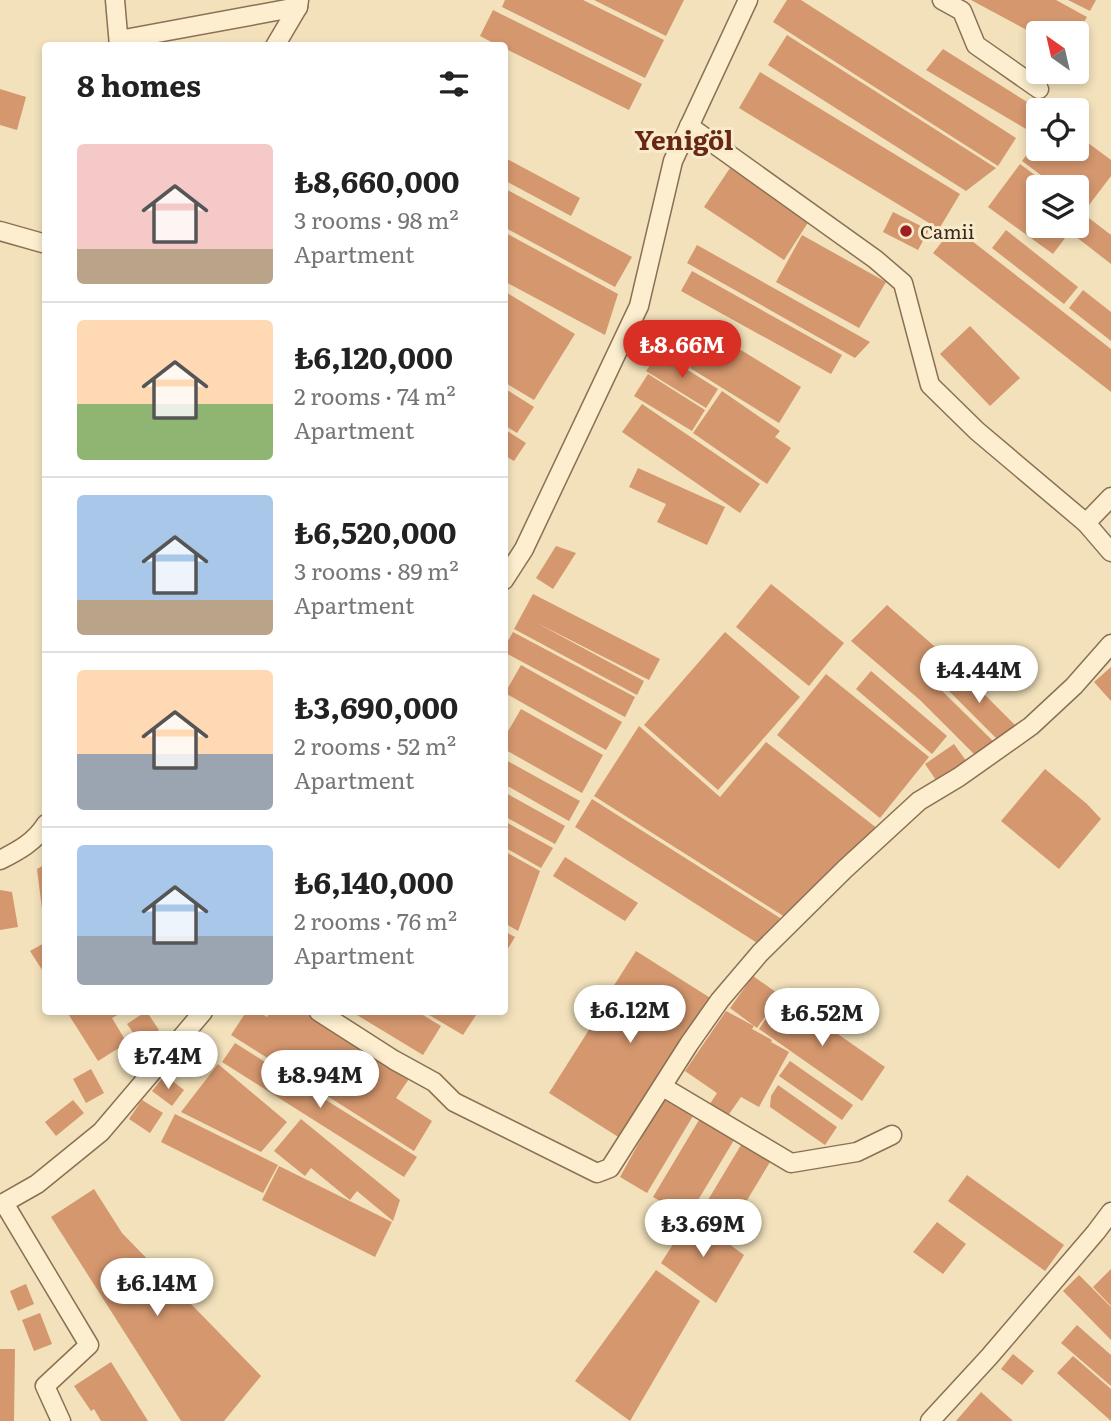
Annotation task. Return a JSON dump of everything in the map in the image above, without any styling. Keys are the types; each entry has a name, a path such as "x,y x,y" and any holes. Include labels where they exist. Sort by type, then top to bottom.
{"street":[{"path":"115,0 119,42"},
{"path":"508,574 524,549 639,306 673,161 748,0"},
{"path":"942,0 962,11 976,45 1039,89"},
{"path":"124,42 299,4"},
{"path":"277,42 299,4"},
{"path":"689,126 875,259 903,284 930,385 978,431 1086,523 1111,552"},
{"path":"0,231 42,243"},
{"path":"1086,523 1111,497"},
{"path":"324,1015 434,1082 454,1102 597,1173 610,1168 720,1000 770,943 919,801 959,777 1031,726 1074,686 1111,644"},
{"path":"0,860 19,851 42,831"},
{"path":"61,1421 45,1386 89,1345 2,1204 37,1184 101,1132 200,1015"},
{"path":"663,1087 791,1163 857,1152 892,1135"},
{"path":"930,1421 989,1357 1111,1212"}],"building":[{"path":"505,0 583,0 664,40 645,78 502,7"},
{"path":"594,0 684,0 666,36"},
{"path":"787,0 801,0 1016,138 998,166 773,22"},
{"path":"971,0 1056,0 1087,17 1085,21 1026,21 1026,30"},
{"path":"1068,0 1096,0 1090,11"},
{"path":"493,10 642,84 629,110 508,50 508,42 491,42 480,36"},
{"path":"787,35 996,168 966,191 768,65"},
{"path":"943,49 1026,101 1026,129 926,70"},
{"path":"760,72 960,194 939,229 739,108"},
{"path":"0,89 26,97 17,130 0,125"},
{"path":"1089,144 1111,160 1111,176 1089,205 1089,175 1041,175 1022,161 1026,156 1026,161 1089,161"},
{"path":"508,160 580,198 571,216 508,182"},
{"path":"1020,164 1035,175 1026,175 1026,234 988,207"},
{"path":"730,168 809,221 784,260 704,207"},
{"path":"508,190 632,257 615,287 508,229"},
{"name":"Camii","path":"893,212 929,230 918,250 883,232"},
{"path":"1089,218 1111,235 1111,264 1078,238 1089,238"},
{"path":"954,227 1111,349 1111,392 933,253"},
{"path":"1006,230 1078,287 1064,304 992,248"},
{"path":"508,234 618,294 605,335 508,283"},
{"path":"802,235 886,282 859,328 776,282"},
{"path":"1031,238 1065,238 1053,254"},
{"path":"697,245 870,342 855,358 687,263"},
{"path":"692,271 842,355 831,374 681,291"},
{"path":"1083,290 1111,312 1111,341 1069,308"},
{"path":"508,293 575,334 534,400 508,384"},
{"path":"970,326 1020,378 990,406 940,354"},
{"path":"712,332 801,387 779,423 690,368"},
{"path":"659,352 718,389 706,408 646,371"},
{"path":"648,374 705,410 692,431 634,396"},
{"path":"508,391 534,407 517,433 508,427"},
{"path":"722,391 780,431 775,437 791,448 767,484 693,433"},
{"path":"642,404 760,484 740,513 622,432"},
{"path":"508,432 526,443 514,461 508,457"},
{"path":"638,468 725,507 707,545 657,522 666,504 629,487"},
{"path":"556,546 576,553 553,589 536,578"},
{"path":"771,584 844,643 809,686 736,627"},
{"path":"533,594 660,659 649,680 535,622 644,681 637,695 514,629"},
{"path":"887,605 956,665 936,685 993,741 974,754 920,700 851,641"},
{"path":"513,632 635,697 625,717 508,654 508,641"},
{"path":"725,632 800,697 718,790 644,725"},
{"path":"521,665 622,722 606,750 508,695 508,688"},
{"path":"1111,667 1111,701 1094,682"},
{"path":"871,671 947,736 932,754 856,689"},
{"path":"962,672 1016,726 1009,733 998,740 940,682 949,674 955,680"},
{"path":"826,674 929,757 880,818 777,735"},
{"path":"521,709 603,755 582,793 508,751 508,731"},
{"path":"639,726 720,797 766,742 878,829 785,917 594,796"},
{"path":"954,744 967,762 938,783 925,764"},
{"path":"508,761 580,801 569,821 508,786"},
{"path":"1045,769 1101,819 1059,869 1001,821"},
{"path":"508,794 565,826 555,844 508,818"},
{"path":"592,799 780,918 762,946 575,827"},
{"path":"508,823 553,848 541,868 508,849"},
{"path":"508,853 540,871 518,931 508,925"},
{"path":"565,857 638,903 625,921 553,876"},
{"path":"42,866 42,909 37,869"},
{"path":"0,890 12,892 18,927 0,930"},
{"path":"508,933 515,937 508,948"},
{"path":"42,944 42,970 30,951"},
{"path":"636,951 712,999 623,1140 549,1093 592,1025 597,1029 603,1020 595,1015"},
{"path":"753,976 780,995 757,1028 730,1008"},
{"path":"782,995 885,1067 862,1101 759,1029"},
{"path":"726,1011 754,1026 752,1029 789,1052 759,1107 741,1097 727,1117 708,1107 717,1093 685,1071"},
{"path":"69,1015 118,1015 112,1018 127,1043 98,1061"},
{"path":"140,1015 149,1015 159,1030 140,1043 127,1024"},
{"path":"244,1015 321,1015 413,1073 396,1098 432,1121 414,1151 231,1035"},
{"path":"357,1015 423,1015 441,1026 423,1055"},
{"path":"429,1015 476,1015 463,1035"},
{"path":"235,1043 417,1157 404,1177 222,1062"},
{"path":"790,1061 853,1105 842,1120 779,1076"},
{"path":"218,1064 287,1122 261,1152 181,1112"},
{"path":"91,1069 104,1093 86,1103 73,1079"},
{"path":"165,1075 184,1090 172,1106 152,1091"},
{"path":"778,1085 837,1127 825,1145 770,1107 771,1096"},
{"path":"663,1099 693,1116 647,1193 620,1177"},
{"path":"73,1100 84,1113 56,1136 45,1122"},
{"path":"142,1100 163,1113 150,1133 129,1119"},
{"path":"175,1114 278,1165 263,1193 161,1142"},
{"path":"301,1119 400,1200 393,1221 357,1191 350,1200 311,1168 305,1176 274,1151"},
{"path":"699,1120 734,1140 688,1217 653,1197"},
{"path":"744,1140 773,1157 740,1212 733,1207 721,1227 699,1215"},
{"path":"279,1166 392,1222 375,1257 262,1200"},
{"path":"967,1175 1064,1245 1045,1271 948,1201"},
{"path":"94,1189 122,1233 261,1376 224,1421 181,1421 51,1217"},
{"path":"691,1216 744,1255 716,1303 661,1263"},
{"path":"937,1222 966,1244 943,1274 913,1252"},
{"path":"1111,1269 1111,1306 1093,1287"},
{"path":"656,1270 700,1301 630,1421 575,1381"},
{"path":"1079,1275 1111,1307 1111,1340 1063,1291"},
{"path":"26,1284 34,1304 18,1311 10,1291"},
{"path":"40,1313 52,1344 34,1351 22,1320"},
{"path":"1077,1325 1111,1355 1111,1386 1061,1343"},
{"path":"0,1349 15,1349 14,1421 0,1421"},
{"path":"1013,1354 1034,1371 1022,1385 1001,1369"},
{"path":"1073,1356 1111,1389 1111,1421 1057,1373"},
{"path":"111,1362 148,1421 101,1421 74,1386"},
{"path":"981,1392 1013,1421 956,1421"}],"place":[{"name":"Camii","path":"906,231"}],"district":[{"name":"Yenigöl","path":"684,138"}]}
